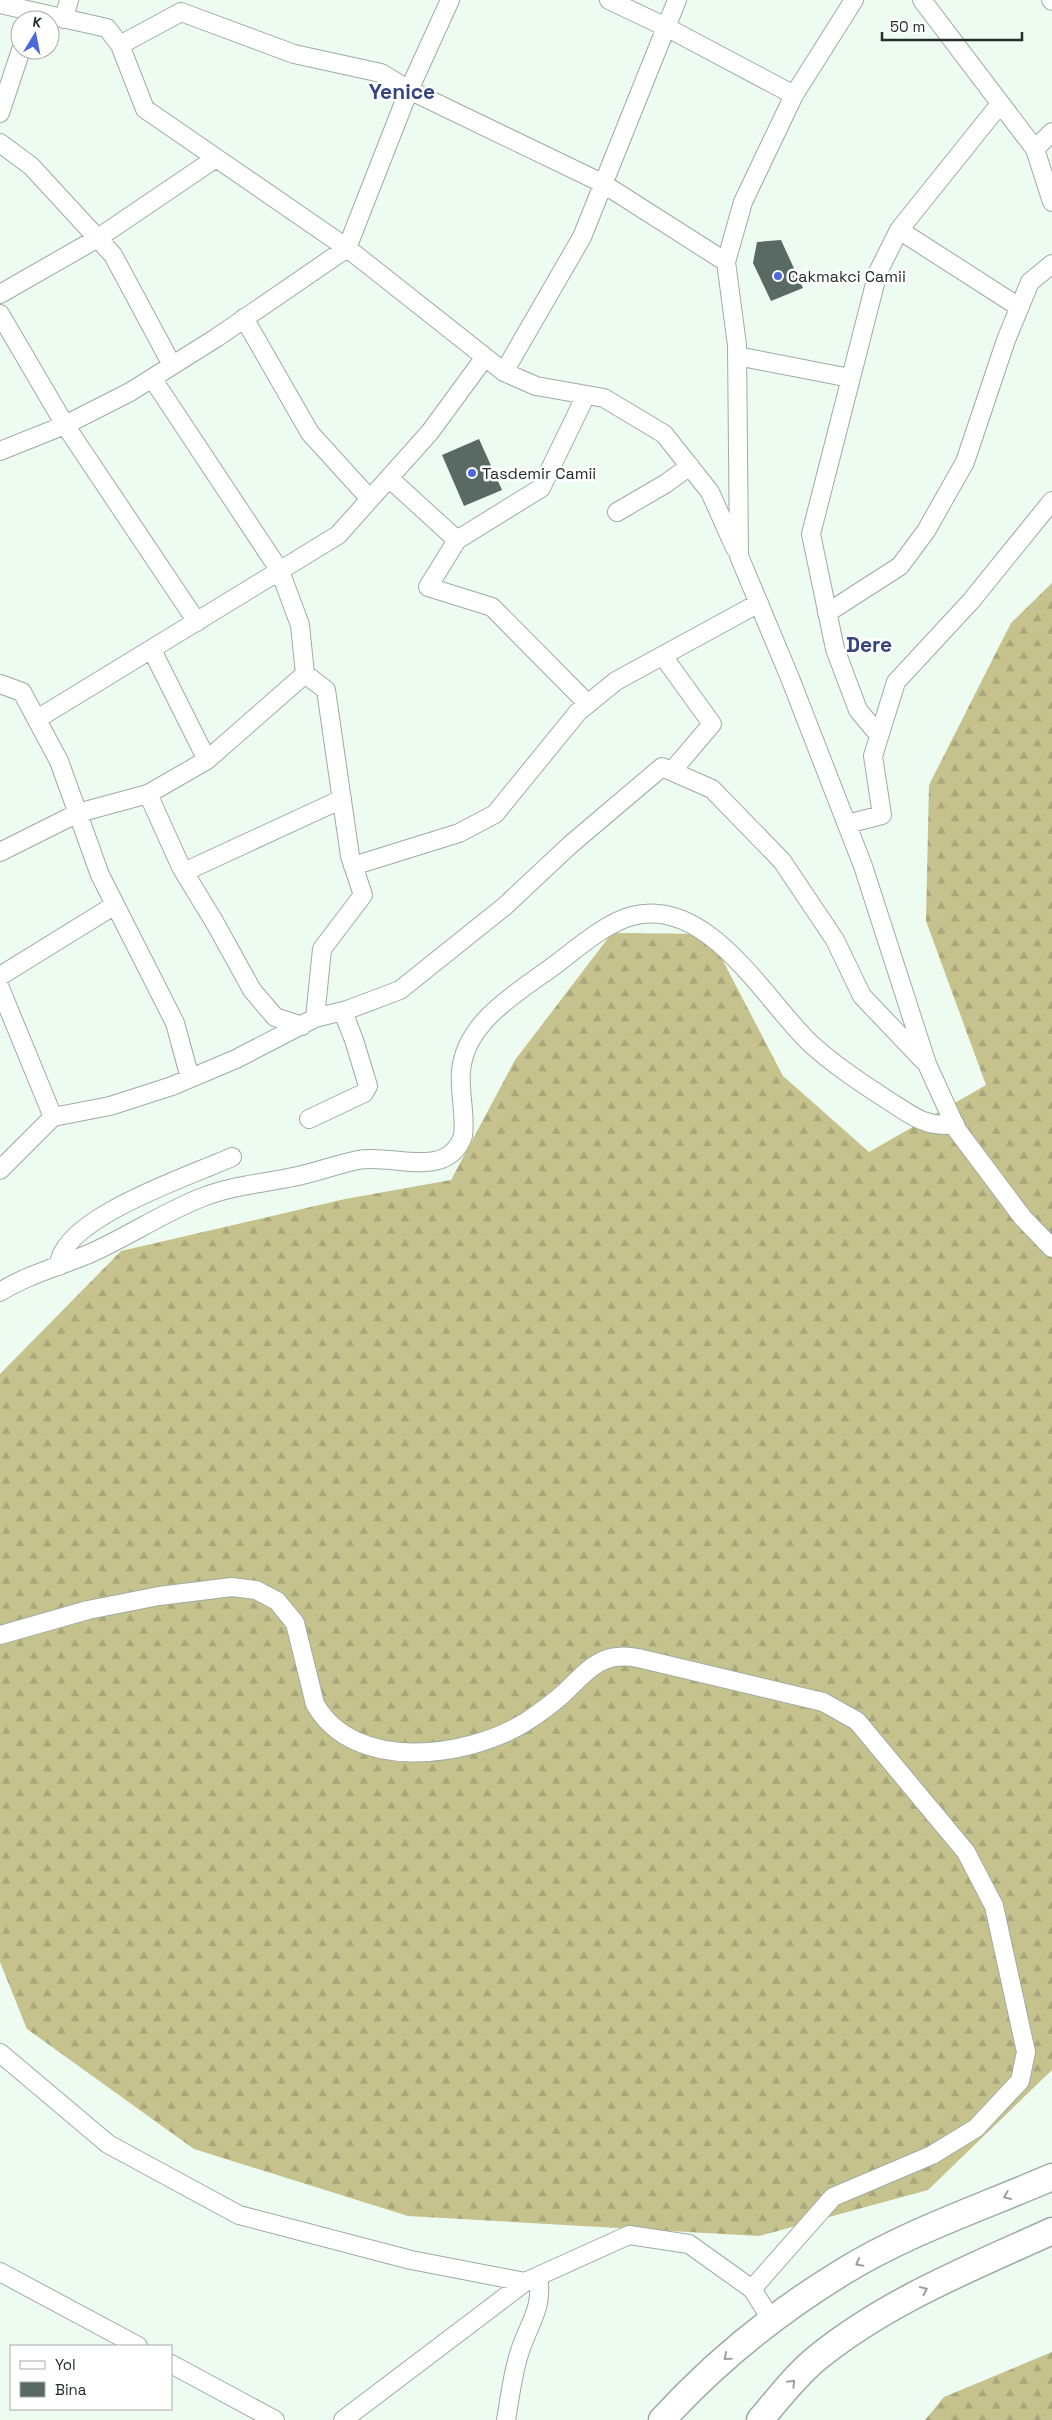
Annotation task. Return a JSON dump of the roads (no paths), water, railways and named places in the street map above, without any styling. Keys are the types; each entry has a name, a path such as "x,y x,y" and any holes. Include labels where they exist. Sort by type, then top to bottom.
{"highway":[{"path":"662,2420 696,2383 771,2319 842,2272 895,2244 1052,2176"},
{"path":"760,2420 816,2359 874,2316 913,2295 1052,2231"}],"street":[{"path":"64,18 69,0"},
{"path":"0,451 66,425 152,378 347,248 409,90 450,0"},
{"path":"609,0 666,27 794,95"},
{"path":"504,372 582,237 676,0"},
{"path":"738,556 737,356 726,262 743,202 794,95 854,0"},
{"path":"922,0 1035,149 1052,202"},
{"path":"0,4 16,10"},
{"path":"120,45 185,6 294,54 381,73 409,90 602,183 726,262"},
{"path":"60,18 107,28 120,45 146,109 347,248 504,372 536,386 604,398 664,434 690,466 710,492 790,678 863,866 927,1064 955,1124 1023,1218 1052,1248"},
{"path":"0,113 18,60"},
{"path":"878,734 858,710 835,649 810,534 878,272 898,230 1000,104"},
{"path":"1035,149 1052,132"},
{"path":"0,143 31,166 113,255 172,365"},
{"path":"0,294 98,238 216,158"},
{"path":"898,230 1019,308"},
{"path":"827,613 900,566 926,531 965,462 1006,340 1030,282 1052,264"},
{"path":"0,314 66,425 197,622"},
{"path":"244,318 310,433 370,500"},
{"path":"737,356 850,378"},
{"path":"37,719 338,535 430,432 485,357"},
{"path":"152,378 280,571 300,625 305,674 326,690 353,866 363,895 322,949 308,1022"},
{"path":"586,395 542,488 457,540 428,587 492,607 588,704"},
{"path":"617,512 665,484 690,466"},
{"path":"389,478 457,540"},
{"path":"846,824 882,815 873,756 878,734 896,682 970,601 1052,501"},
{"path":"353,866 459,833 495,814 578,712 616,681 759,603"},
{"path":"152,650 207,760"},
{"path":"663,656 712,724 672,771"},
{"path":"0,852 78,813 148,794 207,760 305,674"},
{"path":"0,684 22,692 59,761 100,875 175,1023 190,1078"},
{"path":"0,1170 53,1117 110,1106 190,1078 236,1059 308,1022 343,1012 400,990 505,906 570,845 662,767 712,789 782,861 835,940 862,996 927,1064"},
{"path":"148,794 184,872 216,923 252,990 275,1017 308,1022"},
{"path":"184,872 342,798"},
{"path":"0,976 115,905"},
{"path":"0,1292 92,1252 189,1203 223,1190 302,1176 359,1160 380,1158 414,1162 437,1160 451,1154 461,1143 463,1136 461,1073 463,1059 471,1040 482,1023 565,957 619,920 633,915 662,914 689,922 727,952 752,975 800,1032 843,1070 912,1116 931,1126 955,1124"},
{"path":"0,988 53,1117"},
{"path":"309,1120 364,1094 368,1086 343,1012"},
{"path":"59,1266 60,1257 68,1243 118,1207 142,1194 232,1157"},
{"path":"0,1636 88,1610 159,1596 232,1587 256,1590 277,1601 295,1623 315,1704 321,1715 343,1734 357,1742 383,1750 438,1751 467,1746 502,1734 544,1710 588,1669 597,1663 618,1656 638,1658 823,1702 857,1721 966,1852 994,1906 1026,2052 1020,2081 976,2128 932,2155 833,2197 752,2289"},
{"path":"0,2053 108,2144 239,2215 411,2260 531,2279"},
{"path":"343,2420 531,2279 628,2235 689,2244 752,2289 771,2319"},
{"path":"0,2272 136,2345"},
{"path":"506,2420 512,2380 519,2353 539,2305 531,2279"},
{"path":"172,2365 275,2420"}],"place":[{"name":"Cakmakci Camii","path":"778,276"},
{"name":"Tasdemir Camii","path":"472,473"}],"district":[{"name":"Yenice","path":"402,92"},
{"name":"Dere","path":"869,645"}]}
